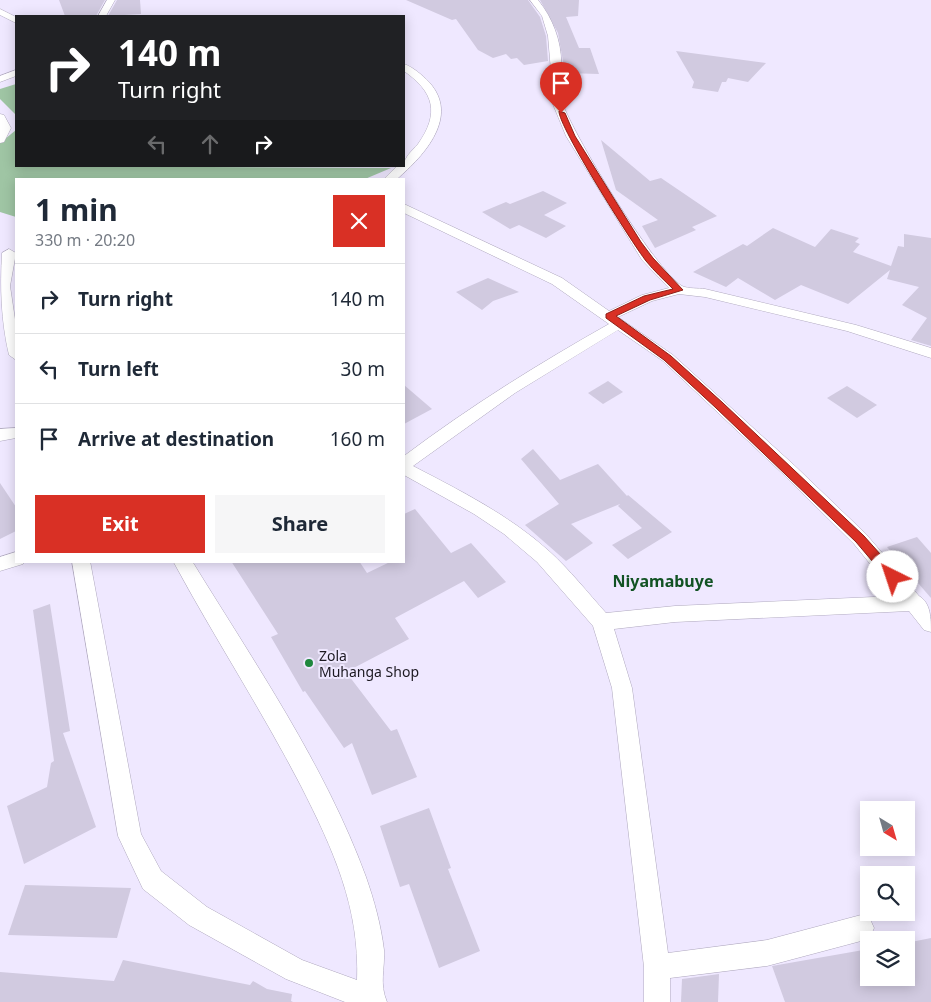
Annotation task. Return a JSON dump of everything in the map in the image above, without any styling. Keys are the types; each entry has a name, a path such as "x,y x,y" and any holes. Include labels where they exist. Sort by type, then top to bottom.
{"street":[{"path":"103,15 111,0"},
{"path":"534,0 546,16 553,36 556,71 553,84 555,98 572,136 641,248 679,290"},
{"path":"0,12 15,20"},
{"path":"405,68 426,84 437,105 436,120 421,147 405,167"},
{"path":"0,79 15,73"},
{"path":"0,117 6,128 0,140"},
{"path":"391,178 405,167"},
{"path":"405,208 538,271 614,320 668,358 860,539 916,603 931,624"},
{"path":"8,252 3,286 10,352"},
{"path":"405,463 450,428 647,298 679,290 705,293 798,314 931,353"},
{"path":"0,435 15,433"},
{"path":"405,469 456,495 510,529 544,557 602,622 622,688 657,967 656,1002"},
{"path":"0,564 15,559"},
{"path":"81,563 130,836 152,880 198,916 232,936 295,970 372,1000 371,951 364,908 354,875 331,822 278,720 183,563"},
{"path":"602,622 675,614 916,603"},
{"path":"657,967 767,953 861,928"}],"green space":[{"path":"15,84 15,114 0,99 0,89"},
{"path":"15,131 15,167 391,168 367,178 15,178 15,217 0,212 0,143"}],"building":[{"path":"59,0 105,0 97,15 65,15"},
{"path":"117,0 140,0 141,14 109,15"},
{"path":"406,0 528,0 540,17 546,36 548,61 524,65 517,58 511,59 506,54 493,58 478,50 456,19 452,20"},
{"path":"540,0 579,0 578,16 566,17 579,48 590,48 599,74 565,73 558,33"},
{"path":"676,51 766,63 748,82 728,78 726,82 722,82 718,92 692,88 694,82"},
{"path":"601,140 650,181 661,178 717,216 692,227 696,230 655,248 642,226 658,220 616,190"},
{"path":"543,191 567,203 544,215 566,226 546,238 519,225 510,229 482,212 506,202 510,204"},
{"path":"773,228 815,247 831,229 859,238 855,242 860,244 853,252 891,266 898,246 904,247 904,234 931,238 931,346 911,340 927,318 902,305 919,287 887,279 890,270 848,304 801,285 775,300 738,278 726,287 693,272 743,244 747,246"},
{"path":"488,278 519,292 493,301 482,310 456,292"},
{"path":"608,381 623,392 603,404 588,393"},
{"path":"405,386 432,409 405,423"},
{"path":"847,386 877,405 857,418 827,398"},
{"path":"533,449 560,480 598,464 627,496 672,532 628,559 612,545 642,528 618,506 620,504 571,524 593,543 566,561 525,525 559,504 521,459"},
{"path":"0,483 15,506 15,532 0,539"},
{"path":"415,509 451,553 471,543 506,582 478,598 464,581 395,618 409,639 346,672 391,731 397,729 417,777 372,795 352,743 344,748 305,691 303,692 271,637 278,634 232,563 360,563 367,573 388,563 405,563 405,514"},
{"path":"917,537 931,553 931,598 887,547"},
{"path":"50,604 70,731 63,733 96,827 24,864 7,806 47,787 51,763 54,761 33,610"},
{"path":"429,808 451,868 448,869 480,951 439,968 409,884 400,887 380,826"},
{"path":"25,885 131,888 117,938 8,935"},
{"path":"931,938 931,1002 785,1002 772,966 860,951 860,986 915,986 915,941"},
{"path":"123,960 250,985 253,981 267,989 292,994 291,1001 293,1002 0,1002 0,972 114,981"},
{"path":"719,974 718,1002 681,1002 682,979"}],"place":[{"name":"Zola Muhanga Shop","path":"309,663"}],"district":[{"name":"Niyamabuye","path":"663,581"}],"route":[{"path":"561,113 572,136 637,242 650,260 679,290 647,298 609,316 668,358 788,469 860,539 893,577"}]}
